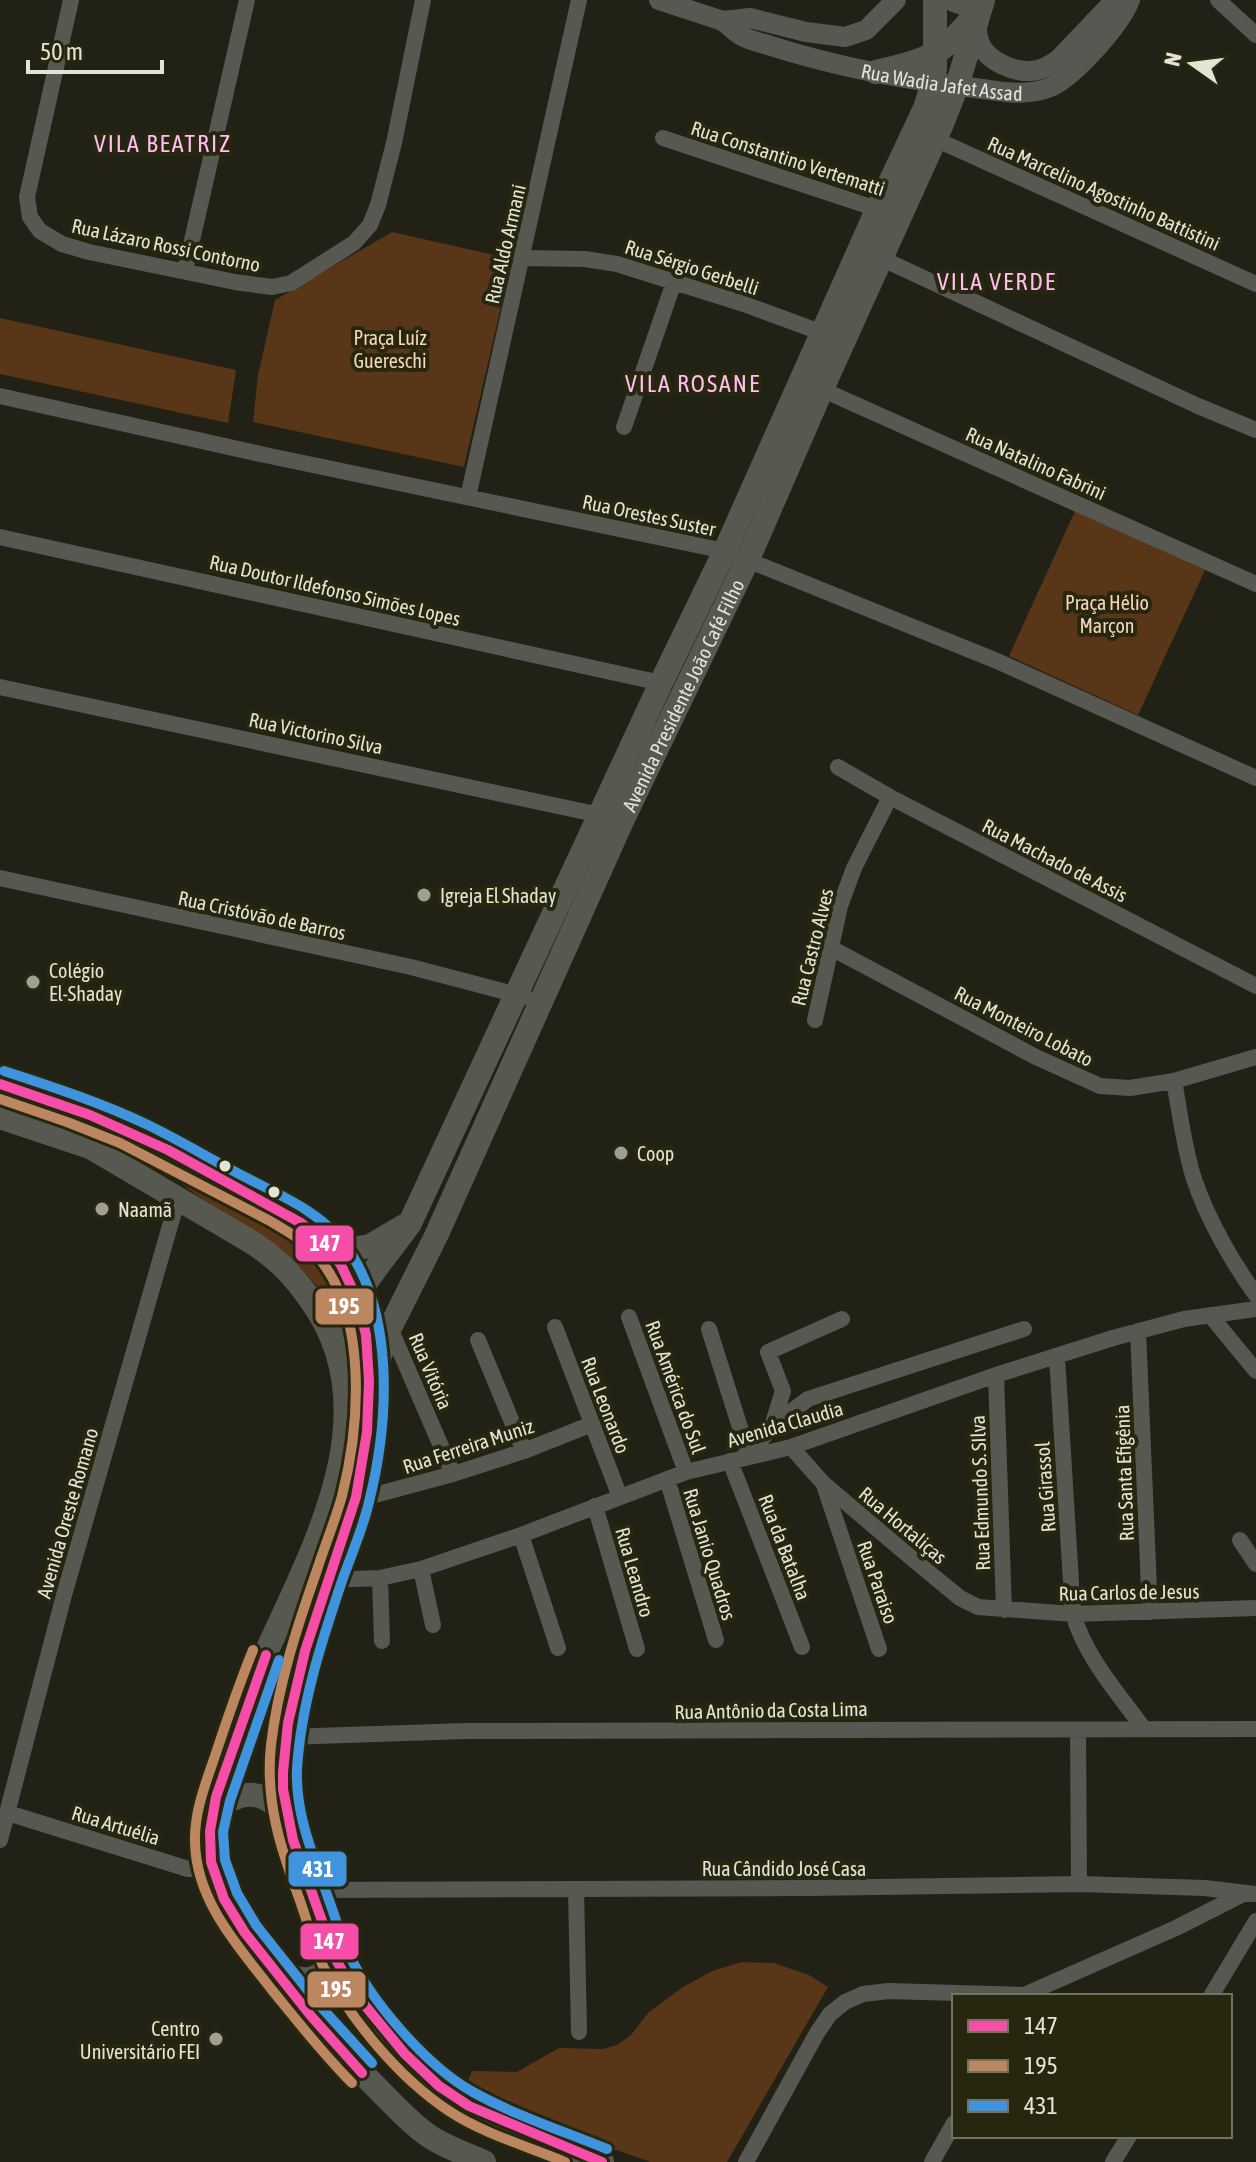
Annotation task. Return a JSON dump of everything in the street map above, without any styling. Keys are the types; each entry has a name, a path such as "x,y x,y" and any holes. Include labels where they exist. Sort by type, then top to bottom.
{"main road":[{"name":"Avenida Presidente João Café Filho","path":"888,212 935,139 945,84 935,53 935,0"},
{"path":"876,72 912,64 948,43 980,9 954,0"},
{"name":"Avenida Presidente João Café Filho","path":"369,1385 390,1328 436,1236 542,999 661,683 811,385 888,212 914,133 945,84 980,9"},
{"name":"Avenida Presidente João Café Filho","path":"337,1348 344,1320 355,1297 410,1223 514,995 748,559 811,385"},
{"path":"0,1084 61,1104 140,1136 276,1209 300,1223 330,1249 346,1275 365,1327 369,1385 366,1439 356,1500 294,1694 283,1775 287,1820 335,1959 348,1983 382,2028 430,2077 456,2098 481,2113 602,2162"},
{"path":"0,1117 90,1147 262,1248 290,1271 317,1308 337,1348 343,1374 344,1423 340,1469 312,1552 251,1689 212,1816 209,1845 213,1869 220,1890 244,1935 342,2051 430,2137 484,2162"},
{"path":"90,1147 122,1146 140,1136"},
{"path":"330,1249 370,1246 410,1223"},
{"path":"212,1816 233,1797 249,1794 275,1804 287,1820"},
{"path":"273,1969 294,1979 313,1979 335,1959"}],"street":[{"name":"Rua Lázaro Rossi Contorno","path":"71,0 31,171 27,197 30,217 40,231 62,244 263,287 283,286 303,277 362,236 370,225 394,143 423,0"},
{"path":"185,271 247,0"},
{"name":"Rua Aldo Armani","path":"468,497 579,0"},
{"name":"Rua Wadia Jafet Assad","path":"659,0 697,6 741,36 804,56 945,84 1018,93 1050,88 1069,76 1126,9 1130,0"},
{"name":"Rua Wadia Jafet Assad","path":"723,21 750,18 806,32 845,37 866,30 896,0"},
{"name":"Rua Wadia Jafet Assad","path":"980,9 978,39 989,56 1015,69 1032,71 1059,59 1115,0"},
{"path":"1218,0 1256,35"},
{"name":"Rua Constantino Vertematti","path":"663,138 888,212"},
{"name":"Rua Marcelino Agostinho Battistini","path":"935,139 1256,284"},
{"path":"870,253 1256,430"},
{"name":"Rua Sérgio Gerbelli","path":"523,258 585,259 617,264 744,304 833,337"},
{"path":"624,427 674,282"},
{"name":"Rua Natalino Fabrini","path":"811,385 1256,584"},
{"name":"Rua Orestes Suster","path":"0,396 725,551 997,661 1256,778"},
{"name":"Rua Doutor Ildefonso Simões Lopes","path":"0,537 661,683"},
{"name":"Rua Victorino Silva","path":"0,687 611,818"},
{"name":"Rua Machado de Assis","path":"838,767 890,797 1256,986"},
{"name":"Rua Castro Alves","path":"815,1020 840,906 854,868 890,797"},
{"name":"Rua Cristóvão de Barros","path":"0,878 411,967 514,995 542,999"},
{"name":"Rua Monteiro Lobato","path":"831,948 1036,1057 1100,1086 1130,1088 1174,1081 1256,1057"},
{"path":"1174,1081 1194,1178 1227,1249 1256,1295"},
{"name":"Avenida Oreste Romano","path":"0,1840 64,1595 178,1198"},
{"name":"Avenida Claudia","path":"328,1580 380,1578 421,1569 521,1535 686,1472 791,1447 996,1375 1184,1319 1256,1309"},
{"path":"1210,1315 1256,1371"},
{"name":"Rua América do Sul","path":"629,1317 686,1472"},
{"path":"772,1426 783,1391 768,1352 842,1319"},
{"name":"Rua Leonardo","path":"555,1327 620,1497"},
{"name":"Rua Vitória","path":"390,1328 453,1474"},
{"path":"709,1329 749,1456"},
{"path":"749,1456 772,1426 808,1399 1024,1329"},
{"name":"Rua Santa Efigênia","path":"1138,1331 1150,1612"},
{"path":"478,1340 524,1451"},
{"name":"Rua Girassol","path":"1057,1357 1073,1614 1093,1660 1144,1729"},
{"name":"Rua Edmundo S. SIlva","path":"996,1375 1004,1610"},
{"name":"Rua Ferreira Muniz","path":"356,1500 453,1474 592,1424"},
{"name":"Rua Hortaliças","path":"791,1447 823,1483 960,1598 978,1607 1004,1610"},
{"name":"Rua da Batalha","path":"730,1461 802,1647"},
{"name":"Rua Janio Quadros","path":"667,1479 716,1640"},
{"name":"Rua Paraiso","path":"823,1483 879,1649"},
{"name":"Rua Leandro","path":"595,1506 637,1649"},
{"path":"521,1535 558,1648"},
{"path":"1240,1540 1256,1564"},
{"path":"421,1569 433,1625"},
{"path":"380,1578 382,1641"},
{"name":"Rua Carlos de Jesus","path":"1004,1610 1073,1614 1256,1608"},
{"name":"Rua Antônio da Costa Lima","path":"286,1737 466,1731 1256,1729"},
{"path":"1078,1730 1079,1884"},
{"name":"Rua Artuélia","path":"8,1813 188,1869 213,1869"},
{"name":"Rua Cândido José Casa","path":"311,1890 1079,1884 1205,1888 1251,1893"},
{"path":"576,1889 579,2032"},
{"path":"1026,1994 1251,1893"},
{"path":"1212,1994 1256,1921"},
{"path":"746,2162 817,2033 830,2014 845,2002 863,1994 889,1991 990,1994"},
{"path":"932,2162 952,2127"},
{"path":"1113,2162 1128,2138"}],"green space":[{"name":"Praça Luíz Guereschi","path":"392,232 512,259 464,467 253,422 258,375 275,300"},
{"path":"0,318 236,370 228,423 0,374"},
{"name":"Praça Hélio Marçon","path":"1075,511 1205,570 1138,715 1009,656"},
{"path":"167,1162 310,1238 339,1276 324,1295 280,1248 175,1179 163,1168"},
{"path":"742,1962 774,1963 809,1975 828,1987 727,2162 651,2162 587,2140 467,2083 472,2071 517,2072 559,2048 603,2049 617,2045 631,2035 649,2012 683,1987 712,1971"}],"transit line":[{"name":"431","path":"4,1071 131,1117 284,1197 332,1230 359,1268 372,1299 380,1332 383,1367 381,1437 367,1512 320,1649 303,1720 297,1786 307,1838 343,1940 358,1971 385,2011 419,2049 473,2092 607,2149"},
{"name":"147","path":"0,1084 90,1115 168,1150 301,1223 322,1240 341,1265 357,1299 366,1335 369,1381 367,1432 356,1497 305,1651 288,1723 283,1789 293,1840 336,1960 358,1997 405,2054 439,2086 469,2106 602,2162"},
{"name":"195","path":"0,1099 120,1143 270,1221 307,1246 334,1281 345,1309 356,1372 353,1437 342,1496 283,1678 274,1723 270,1785 280,1842 323,1966 347,2006 377,2046 412,2082 449,2111 491,2133 565,2162"},
{"name":"195","path":"253,1650 199,1806 195,1830 197,1863 221,1922 301,2026 352,2083"},
{"name":"147","path":"266,1655 216,1797 210,1831 211,1862 224,1899 245,1933 311,2016 362,2073"},
{"name":"431","path":"279,1660 230,1801 223,1832 225,1860 237,1893 256,1925 321,2007 372,2063"}],"place":[{"name":"Igreja El Shaday","path":"424,895"},
{"name":"Colégio El-Shaday","path":"33,982"},
{"name":"Coop","path":"621,1153"},
{"name":"Naamã","path":"102,1209"},
{"name":"Centro Universitário FEI","path":"216,2039"}],"district":[{"name":"VILA BEATRIZ","path":"163,143"},
{"name":"VILA VERDE","path":"997,281"},
{"name":"VILA ROSANE","path":"693,383"}]}
